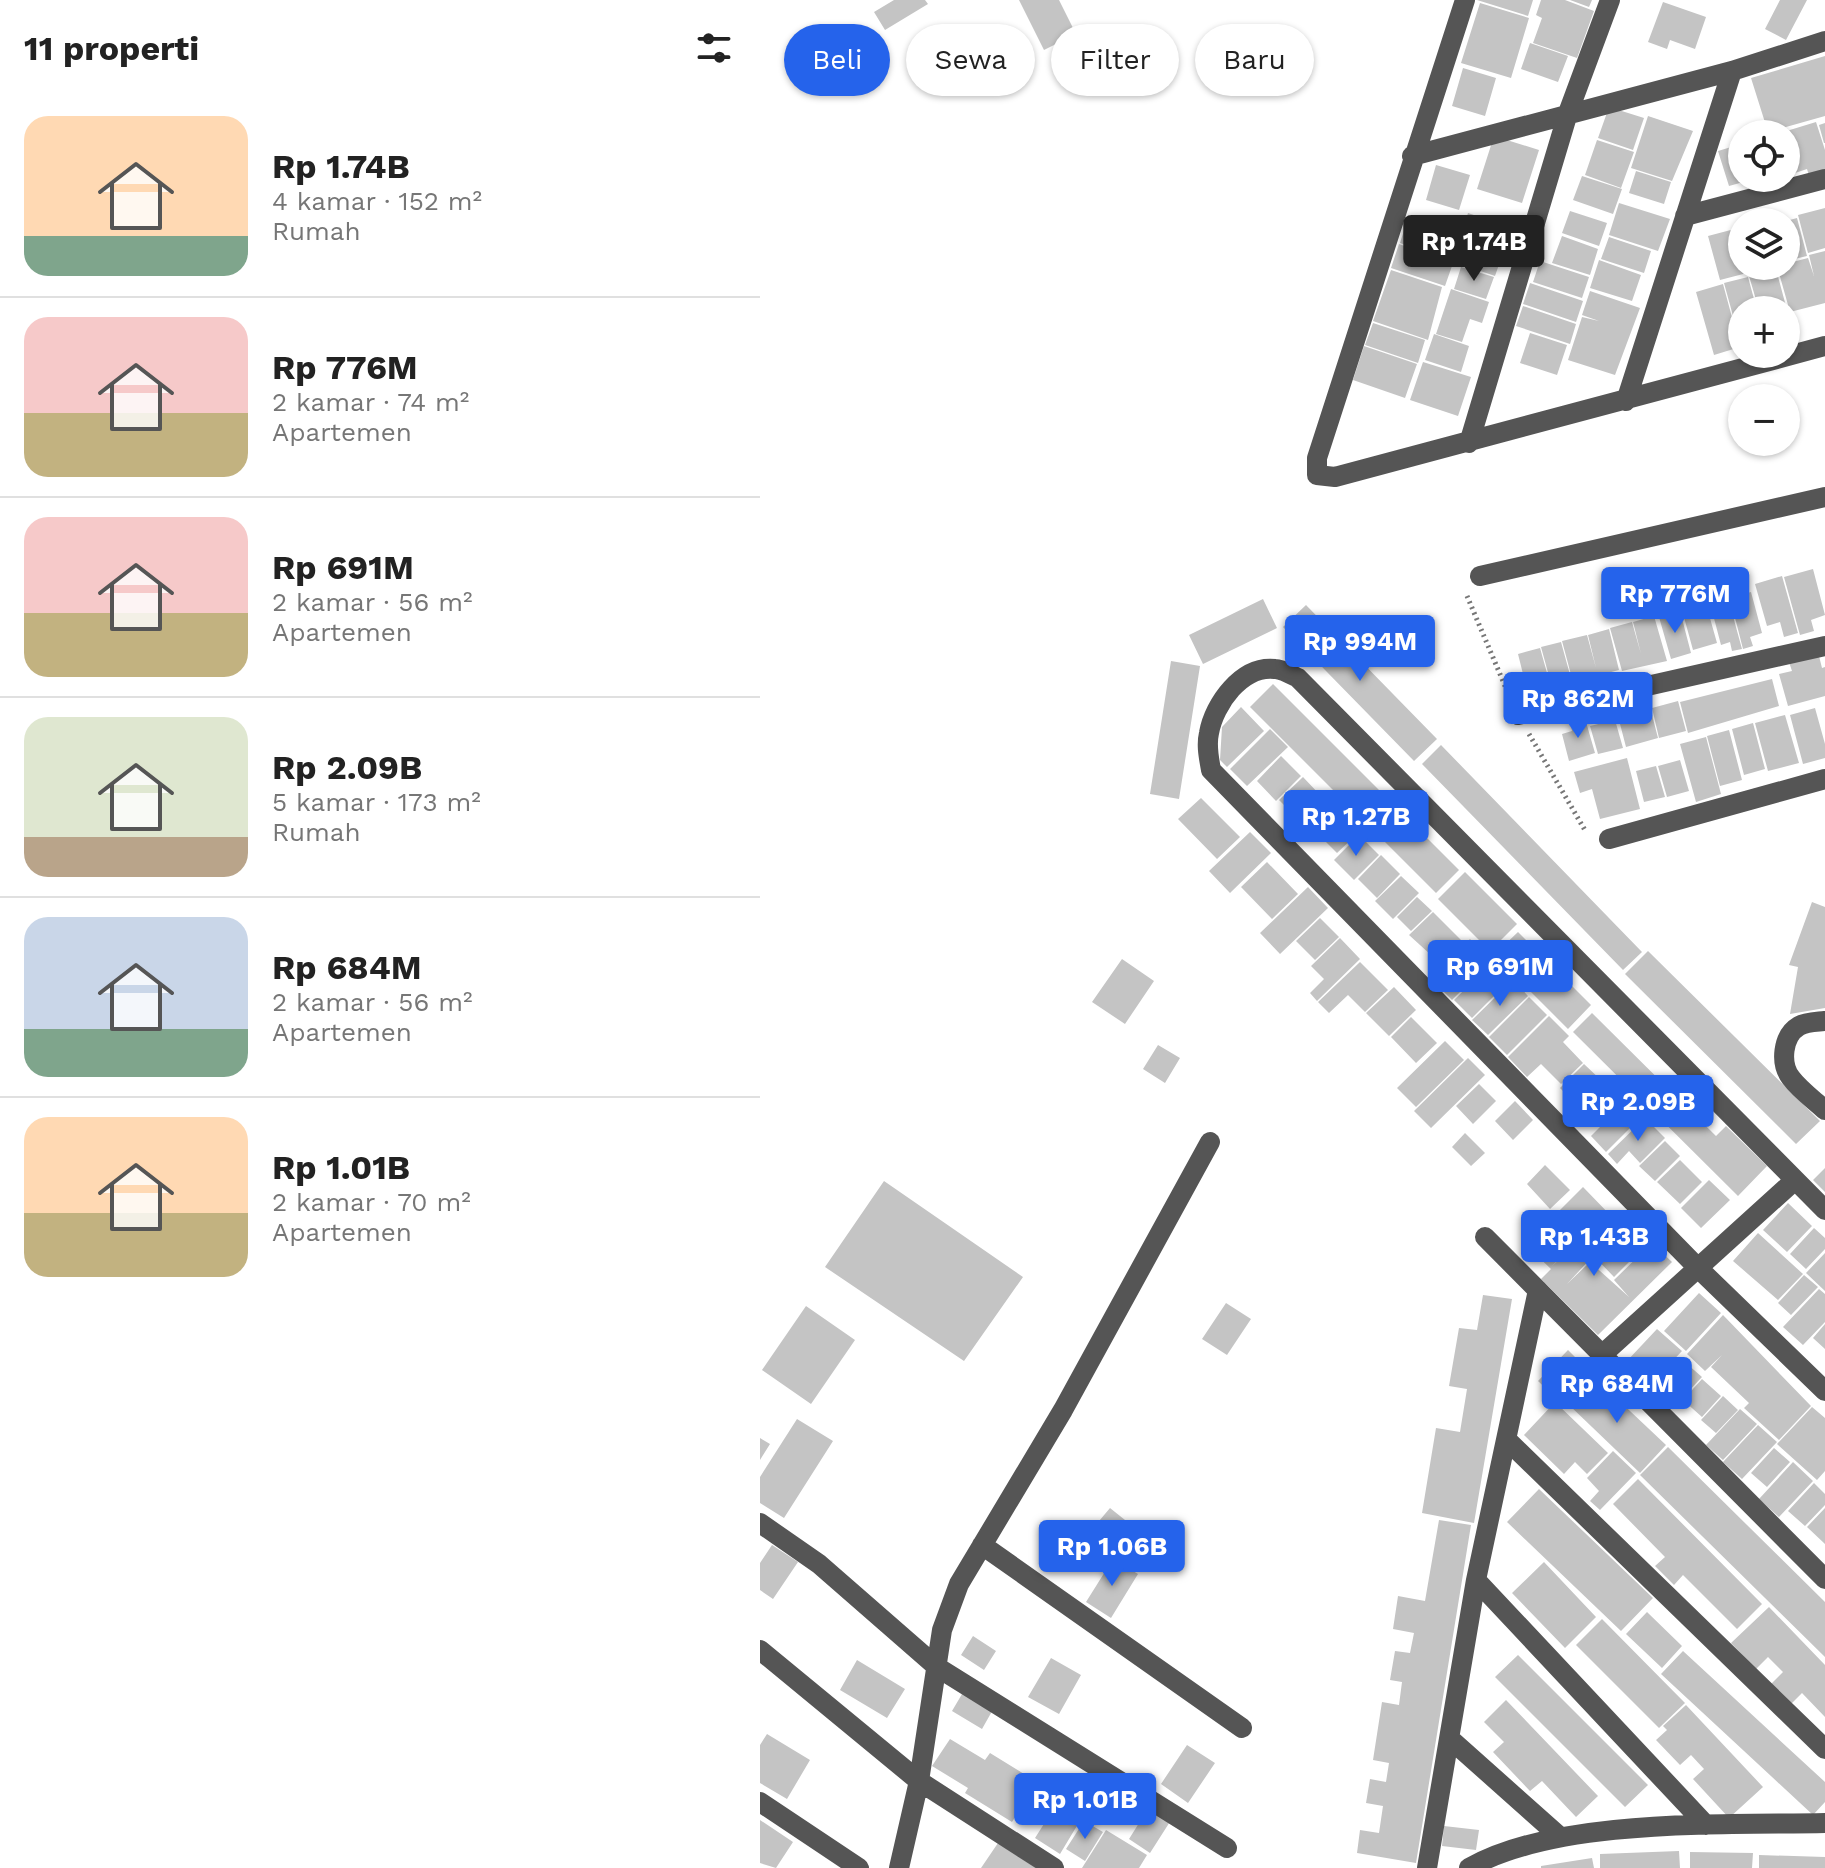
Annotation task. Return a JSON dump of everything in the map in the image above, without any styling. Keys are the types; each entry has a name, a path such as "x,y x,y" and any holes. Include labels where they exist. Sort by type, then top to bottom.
{"street":[{"path":"1465,0 1412,156 1317,458 1317,475 1335,477 1469,443 1825,346"},
{"path":"1469,443 1568,113 1610,0"},
{"path":"1412,156 1732,71 1825,41"},
{"path":"1626,401 1732,71"},
{"path":"1685,216 1825,179"},
{"path":"1480,576 1825,497"},
{"path":"1518,715 1825,646"},
{"path":"1825,1210 1298,678 1275,669 1255,672 1237,682 1218,708 1209,733 1211,770 1696,1266 1825,1391"},
{"path":"1609,839 1825,779"},
{"path":"1825,1021 1800,1025 1790,1034 1784,1050 1785,1066 1791,1079 1825,1110"},
{"path":"899,1868 919,1781 942,1630 959,1584 1063,1410 1210,1142"},
{"path":"1604,1353 1696,1266 1795,1180"},
{"path":"1485,1237 1604,1353 1825,1579"},
{"path":"1427,1868 1476,1580 1538,1290"},
{"path":"1506,1439 1825,1749"},
{"path":"760,1523 819,1564 937,1667 1227,1848"},
{"path":"982,1545 1242,1728"},
{"path":"1476,1580 1706,1825"},
{"path":"760,1650 919,1781 1054,1868"},
{"path":"1449,1738 1559,1836"},
{"path":"760,1802 859,1868"},
{"path":"1469,1868 1559,1836 1706,1825 1825,1823"}],"building":[{"path":"894,0 925,0 928,4 890,27 890,24 881,24 874,12"},
{"path":"1019,0 1059,0 1071,24 1051,24 1051,46 1044,50 1035,32 1035,24 1031,24"},
{"path":"1477,0 1533,0 1528,16"},
{"path":"1541,0 1565,0 1594,11 1577,58 1533,43 1542,18 1536,15"},
{"path":"1570,0 1592,0 1589,7"},
{"path":"1780,0 1807,0 1786,40 1765,29"},
{"path":"1663,2 1706,17 1695,49 1670,40 1667,49 1648,42"},
{"path":"1480,3 1529,18 1511,78 1461,63"},
{"path":"1530,43 1568,56 1558,82 1521,69"},
{"path":"1825,56 1825,116 1800,123 1800,120 1764,120 1751,78"},
{"path":"1463,68 1496,78 1485,116 1452,106"},
{"path":"1609,107 1644,118 1633,150 1598,138"},
{"path":"1648,116 1693,131 1672,181 1631,168"},
{"path":"1816,122 1825,150 1825,178 1811,182 1807,169 1800,171 1800,127"},
{"path":"1825,123 1825,143 1824,143 1819,125"},
{"path":"1494,136 1539,150 1522,203 1477,189"},
{"path":"1597,140 1634,152 1621,188 1585,175"},
{"path":"1728,148 1728,183 1718,151"},
{"path":"1436,165 1470,175 1459,210 1426,200"},
{"path":"1636,171 1671,182 1664,204 1629,193"},
{"path":"1582,176 1622,189 1613,214 1573,200"},
{"path":"1619,203 1670,219 1658,251 1609,235"},
{"path":"1825,208 1825,248 1808,253 1800,214"},
{"path":"1570,211 1607,223 1599,246 1562,233"},
{"path":"1468,213 1515,229 1508,251 1461,235"},
{"path":"1407,221 1458,238 1451,260 1400,243"},
{"path":"1800,229 1807,256 1800,258"},
{"path":"1728,231 1728,278 1720,280 1708,236"},
{"path":"1562,236 1598,249 1590,275 1552,263"},
{"path":"1609,237 1651,251 1644,273 1601,259"},
{"path":"1468,242 1503,253 1495,276 1460,264"},
{"path":"1399,244 1453,263 1445,286 1391,268"},
{"path":"1825,251 1825,303 1800,309 1800,296 1785,296 1781,280 1800,280 1800,260 1808,258 1814,276 1809,255"},
{"path":"1599,260 1641,275 1632,301 1590,288"},
{"path":"1540,261 1589,277 1582,298 1533,282"},
{"path":"1461,267 1494,277 1486,299 1454,289"},
{"path":"1391,270 1442,287 1428,340 1373,321"},
{"path":"1749,280 1753,296 1728,298 1724,283"},
{"path":"1750,280 1779,280 1783,296 1755,296"},
{"path":"1530,283 1583,301 1576,322 1523,304"},
{"path":"1723,284 1728,303 1728,351 1714,355 1696,292"},
{"path":"1451,289 1489,302 1482,323 1470,319 1462,342 1436,334"},
{"path":"1590,291 1640,308 1615,375 1568,360 1582,317 1599,321 1582,315"},
{"path":"1523,306 1576,324 1570,344 1516,326"},
{"path":"1373,323 1425,340 1418,363 1365,345"},
{"path":"1530,333 1567,345 1557,375 1520,363"},
{"path":"1434,334 1469,346 1461,372 1425,360"},
{"path":"1364,346 1417,364 1405,398 1353,380"},
{"path":"1423,362 1471,377 1458,416 1410,400"},
{"path":"1813,569 1825,615 1811,620 1814,631 1800,635 1784,577"},
{"path":"1782,576 1798,633 1784,637 1780,622 1767,626 1755,584"},
{"path":"1751,592 1762,633 1750,637 1753,646 1743,649 1730,598"},
{"path":"1728,598 1742,649 1732,651 1730,642 1721,645 1710,603"},
{"path":"1263,599 1277,628 1203,664 1189,635"},
{"path":"1706,604 1717,643 1693,650 1682,610"},
{"path":"1306,605 1437,739 1414,761 1283,627"},
{"path":"1680,611 1691,653 1671,659 1659,617"},
{"path":"1654,616 1667,661 1622,671 1610,628 1632,622 1641,654 1633,622"},
{"path":"1609,629 1619,670 1573,682 1562,641 1587,635 1596,668 1588,635"},
{"path":"1561,642 1572,682 1552,687 1541,647"},
{"path":"1540,648 1551,687 1528,694 1518,654"},
{"path":"1818,652 1822,668 1825,667 1825,696 1788,706 1779,674 1792,671 1788,659"},
{"path":"1171,661 1200,666 1179,799 1150,794"},
{"path":"1772,679 1779,706 1688,733 1680,702"},
{"path":"1273,684 1459,870 1436,893 1250,707"},
{"path":"1678,701 1686,731 1659,738 1652,708"},
{"path":"1241,707 1264,731 1227,767 1220,760 1222,727"},
{"path":"1815,708 1825,744 1825,758 1803,764 1790,715"},
{"path":"1651,711 1658,738 1626,747 1619,720"},
{"path":"1584,715 1595,753 1569,761 1562,734 1572,731 1570,719"},
{"path":"1785,715 1799,763 1768,771 1755,723"},
{"path":"1615,720 1623,748 1598,754 1590,726"},
{"path":"1753,723 1765,769 1744,775 1732,729"},
{"path":"1270,729 1288,747 1247,786 1230,769"},
{"path":"1729,730 1742,780 1720,786 1707,736"},
{"path":"1706,737 1721,794 1696,802 1680,744"},
{"path":"1441,745 1642,952 1623,970 1422,764"},
{"path":"1281,756 1301,776 1276,801 1257,781"},
{"path":"1627,758 1640,809 1600,819 1592,789 1580,793 1574,772"},
{"path":"1680,760 1689,791 1667,797 1658,766"},
{"path":"1656,766 1665,797 1644,802 1636,771"},
{"path":"1303,777 1321,796 1298,819 1279,800"},
{"path":"1322,797 1340,815 1316,839 1297,822"},
{"path":"1201,798 1240,837 1217,859 1178,819"},
{"path":"1342,817 1358,833 1337,853 1321,837"},
{"path":"1250,832 1271,853 1230,893 1209,871"},
{"path":"1359,835 1379,855 1354,880 1334,860"},
{"path":"1381,855 1400,874 1377,898 1358,879"},
{"path":"1267,862 1298,894 1272,919 1241,887"},
{"path":"1465,872 1517,924 1490,951 1438,899"},
{"path":"1401,876 1419,893 1393,919 1375,901"},
{"path":"1308,887 1328,908 1280,954 1260,933"},
{"path":"1417,897 1432,911 1411,931 1397,917"},
{"path":"1812,902 1825,907 1825,1008 1790,1014 1798,967 1789,965"},
{"path":"1433,912 1464,943 1442,965 1409,935"},
{"path":"1320,918 1339,937 1315,960 1296,941"},
{"path":"1518,932 1591,1005 1568,1029 1494,955"},
{"path":"1340,938 1360,959 1317,1001 1310,993 1324,979 1311,966"},
{"path":"1470,939 1491,961 1452,1000 1430,978"},
{"path":"1648,951 1820,1121 1796,1144 1625,974"},
{"path":"1122,959 1154,981 1125,1024 1092,1002"},
{"path":"1494,961 1511,979 1472,1018 1454,1000"},
{"path":"1360,962 1388,990 1365,1012 1348,995 1329,1013 1318,1002"},
{"path":"1513,980 1528,996 1488,1035 1472,1020"},
{"path":"1394,987 1416,1010 1389,1036 1366,1013"},
{"path":"1529,997 1547,1015 1507,1055 1489,1037"},
{"path":"1592,1013 1716,1136 1726,1126 1767,1166 1738,1196 1573,1032"},
{"path":"1549,1016 1569,1036 1563,1042 1583,1063 1561,1084 1541,1064 1527,1077 1508,1057"},
{"path":"1411,1017 1437,1043 1416,1063 1391,1037"},
{"path":"1445,1041 1464,1060 1416,1107 1397,1088"},
{"path":"1158,1045 1180,1058 1165,1083 1143,1069"},
{"path":"1468,1058 1485,1075 1431,1128 1414,1111"},
{"path":"1584,1064 1603,1082 1578,1106 1560,1088"},
{"path":"1479,1084 1496,1101 1473,1124 1456,1106"},
{"path":"1604,1084 1623,1102 1600,1125 1581,1106"},
{"path":"1515,1101 1533,1120 1513,1140 1495,1121"},
{"path":"1625,1102 1641,1117 1606,1152 1591,1136"},
{"path":"1645,1118 1665,1138 1640,1163 1629,1151 1617,1164 1608,1154"},
{"path":"1465,1133 1485,1153 1471,1166 1452,1147"},
{"path":"1665,1141 1680,1156 1655,1181 1639,1166"},
{"path":"1680,1160 1702,1182 1680,1204 1657,1182"},
{"path":"1545,1165 1570,1190 1550,1209 1527,1184"},
{"path":"1825,1168 1825,1192 1813,1180"},
{"path":"1709,1180 1730,1200 1701,1228 1681,1208"},
{"path":"884,1181 1023,1277 964,1361 825,1267"},
{"path":"1583,1187 1615,1220 1591,1244 1559,1211"},
{"path":"1788,1203 1812,1226 1787,1252 1763,1230"},
{"path":"1557,1221 1577,1241 1552,1266 1578,1243 1592,1257 1567,1284 1590,1262 1629,1297 1614,1280 1652,1243 1672,1262 1598,1335 1541,1279 1551,1269 1529,1248"},
{"path":"1618,1221 1644,1247 1614,1277 1588,1250"},
{"path":"1814,1228 1825,1238 1825,1249 1806,1269 1790,1254"},
{"path":"1758,1233 1803,1274 1778,1300 1733,1261"},
{"path":"1825,1253 1825,1291 1806,1273"},
{"path":"1804,1275 1818,1287 1791,1315 1778,1303"},
{"path":"1819,1289 1825,1294 1825,1322 1803,1345 1783,1327"},
{"path":"1699,1293 1721,1313 1686,1351 1664,1331"},
{"path":"1483,1295 1512,1299 1474,1523 1422,1513 1436,1428 1460,1432 1467,1389 1449,1386 1459,1328 1477,1330"},
{"path":"1226,1303 1251,1319 1227,1355 1202,1339"},
{"path":"806,1306 855,1340 811,1404 762,1370"},
{"path":"1723,1315 1811,1406 1779,1440 1744,1408 1749,1403 1711,1367 1722,1355 1705,1371 1687,1354"},
{"path":"1825,1324 1825,1349 1813,1338"},
{"path":"1657,1329 1682,1351 1650,1385 1626,1362"},
{"path":"1568,1350 1591,1373 1562,1404 1538,1381"},
{"path":"1679,1357 1702,1377 1682,1398 1660,1377"},
{"path":"1594,1377 1666,1445 1640,1473 1568,1404"},
{"path":"1702,1379 1721,1396 1702,1417 1683,1400"},
{"path":"1723,1396 1738,1410 1716,1433 1701,1420"},
{"path":"1555,1402 1608,1453 1587,1474 1575,1462 1564,1474 1524,1435"},
{"path":"1812,1407 1825,1418 1825,1471 1817,1480 1777,1444"},
{"path":"1740,1409 1757,1424 1723,1460 1706,1445"},
{"path":"797,1419 833,1441 784,1518 760,1503 760,1477"},
{"path":"1758,1425 1777,1442 1742,1479 1723,1462"},
{"path":"760,1438 770,1444 760,1460"},
{"path":"1668,1447 1825,1602 1825,1657 1640,1475"},
{"path":"1774,1448 1790,1462 1767,1487 1751,1473"},
{"path":"1613,1451 1636,1473 1600,1510 1590,1501 1599,1491 1587,1478"},
{"path":"1793,1462 1813,1481 1779,1517 1759,1499"},
{"path":"1638,1479 1762,1604 1737,1629 1683,1575 1674,1585 1655,1566 1665,1557 1613,1504"},
{"path":"1814,1483 1825,1494 1825,1505 1805,1526 1788,1511"},
{"path":"1539,1489 1653,1598 1621,1631 1507,1522"},
{"path":"1110,1508 1135,1528 1114,1554 1089,1533"},
{"path":"1825,1508 1825,1544 1807,1527"},
{"path":"1439,1520 1471,1525 1416,1863 1357,1853 1360,1830 1379,1833 1383,1806 1366,1803 1370,1779 1386,1782 1389,1763 1373,1760 1382,1702 1399,1705 1402,1682 1390,1680 1395,1651 1410,1653 1414,1633 1393,1629 1398,1596 1425,1601"},
{"path":"772,1545 798,1562 773,1599 760,1590 760,1563"},
{"path":"1113,1559 1138,1574 1111,1618 1086,1602"},
{"path":"1544,1562 1596,1617 1565,1648 1512,1593"},
{"path":"1769,1607 1825,1665 1825,1717 1802,1693 1791,1704 1771,1684 1783,1672 1768,1657 1756,1669 1731,1643"},
{"path":"1647,1612 1682,1646 1662,1668 1626,1634"},
{"path":"1602,1619 1685,1703 1659,1728 1576,1645"},
{"path":"973,1636 996,1651 984,1670 961,1655"},
{"path":"1683,1651 1825,1782 1825,1802 1813,1815 1661,1674"},
{"path":"1518,1655 1648,1785 1625,1807 1495,1677"},
{"path":"1051,1658 1081,1675 1059,1714 1028,1697"},
{"path":"857,1660 905,1689 887,1718 840,1690"},
{"path":"965,1689 995,1706 982,1729 952,1711"},
{"path":"1506,1700 1598,1796 1576,1817 1542,1781 1530,1791 1493,1752 1504,1742 1484,1722"},
{"path":"1686,1705 1763,1787 1729,1818 1693,1779 1704,1769 1691,1755 1680,1765 1656,1740 1667,1730 1663,1726"},
{"path":"767,1734 810,1760 787,1799 760,1783 760,1745"},
{"path":"950,1739 985,1760 990,1753 1037,1782 1012,1822 965,1793 968,1788 932,1766"},
{"path":"1187,1745 1215,1763 1188,1803 1161,1784"},
{"path":"1063,1794 1087,1809 1060,1854 1035,1838"},
{"path":"1151,1804 1173,1817 1150,1853 1129,1839"},
{"path":"760,1820 793,1842 776,1868 760,1863"},
{"path":"1084,1821 1103,1832 1085,1861 1066,1849"},
{"path":"1444,1826 1479,1830 1476,1850 1442,1846"},
{"path":"1106,1830 1147,1855 1139,1868 1082,1868"},
{"path":"998,1843 1036,1868 981,1868"},
{"path":"1679,1851 1680,1868 1600,1868 1600,1854"},
{"path":"1690,1852 1753,1853 1752,1868 1690,1868"},
{"path":"1759,1855 1825,1857 1825,1868 1759,1868"},
{"path":"1592,1858 1594,1868 1541,1868 1541,1866"}]}
